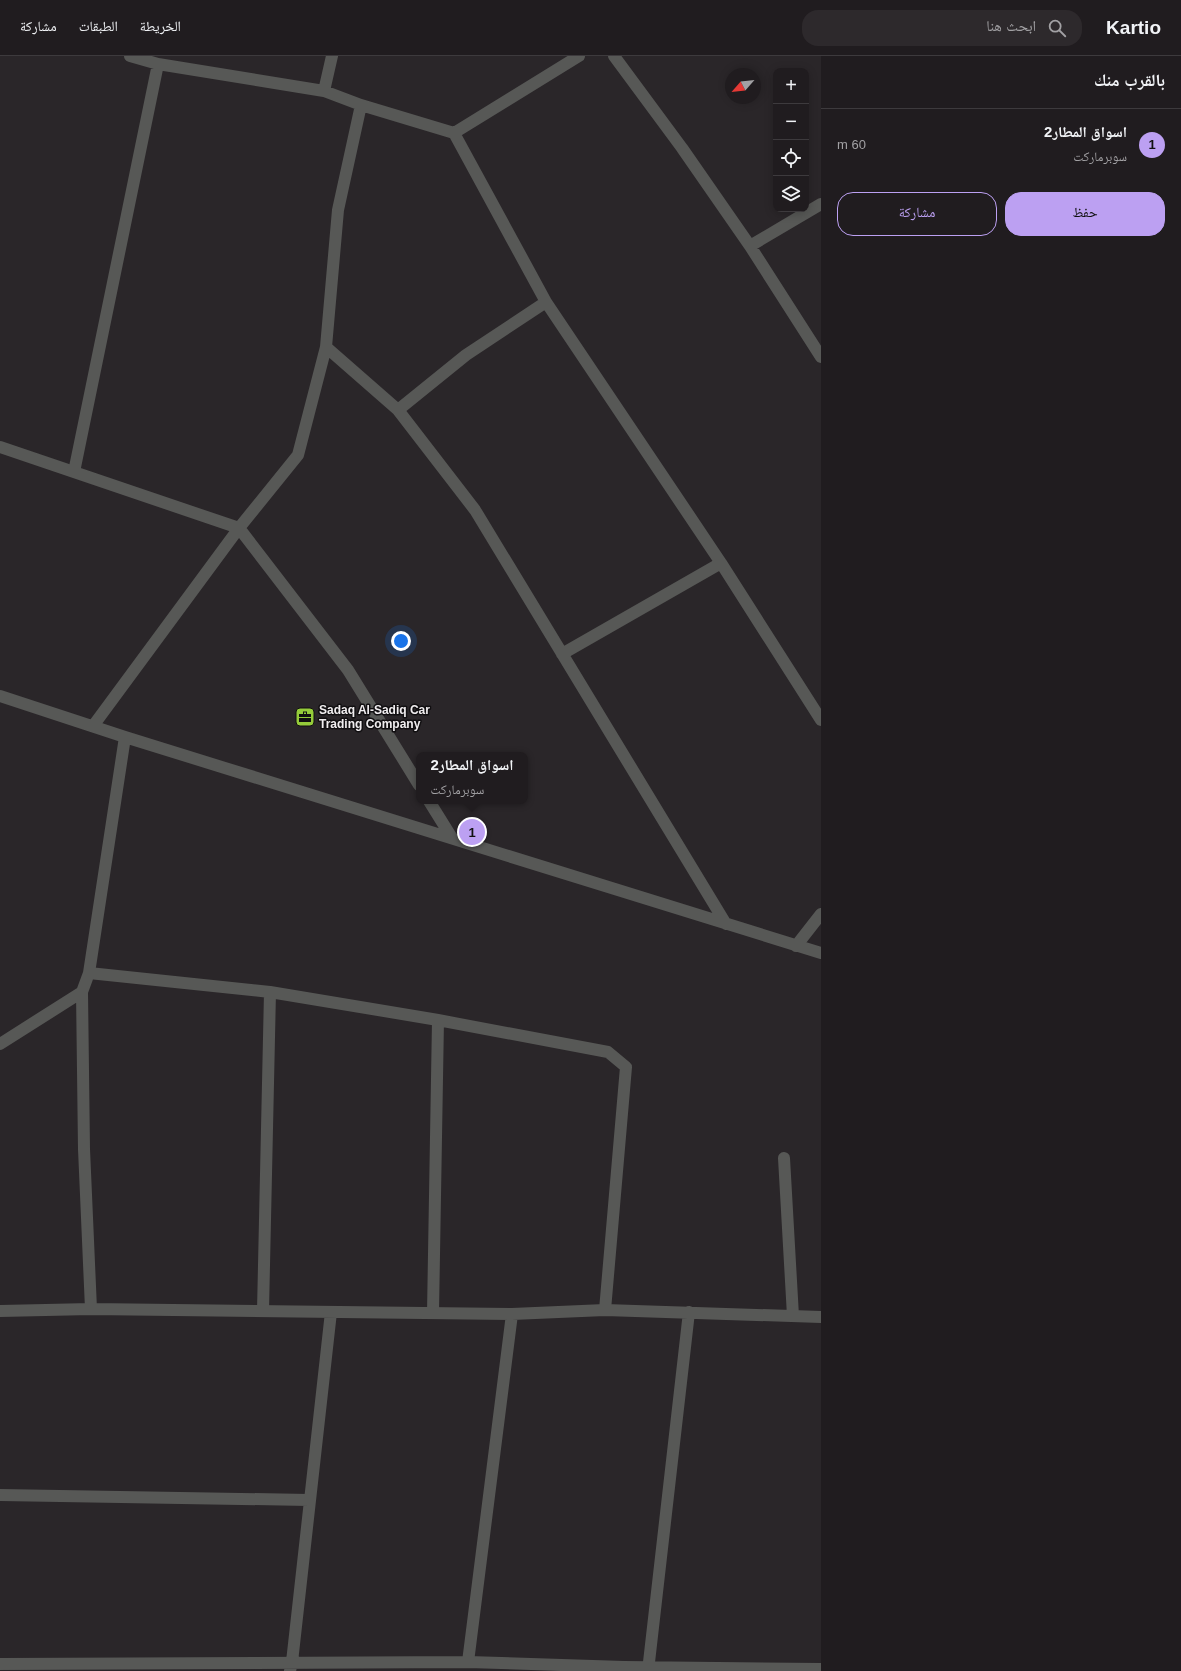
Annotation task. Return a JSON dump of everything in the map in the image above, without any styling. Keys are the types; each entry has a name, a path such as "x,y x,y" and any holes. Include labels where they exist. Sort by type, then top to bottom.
{"street":[{"path":"130,56 158,64 324,91 454,133 546,302 721,563 821,720"},
{"path":"324,91 332,56"},
{"path":"454,133 579,56"},
{"path":"614,56 682,148 750,246 821,356"},
{"path":"74,472 158,64"},
{"path":"93,726 239,528 298,455 326,346 338,210 361,104"},
{"path":"750,246 821,204"},
{"path":"398,410 466,355 546,302"},
{"path":"326,346 398,410 475,510 726,924"},
{"path":"0,447 239,528 348,670 416,780"},
{"path":"562,654 721,563"},
{"path":"0,696 125,737 821,953"},
{"path":"91,1309 84,1149 82,992 89,973 125,737"},
{"path":"431,804 452,838"},
{"path":"796,946 821,914"},
{"path":"89,973 270,992 438,1020 608,1052 626,1067 605,1310"},
{"path":"0,1044 82,992"},
{"path":"263,1311 270,992"},
{"path":"433,1313 438,1020"},
{"path":"784,1158 793,1316"},
{"path":"0,1311 91,1309 512,1314 605,1310 821,1317"},
{"path":"291,1667 331,1312"},
{"path":"648,1669 689,1312"},
{"path":"468,1662 512,1314"},
{"path":"0,1495 309,1500"},
{"path":"0,1664 55,1668 291,1667 468,1662 648,1669 821,1669"}],"place":[{"name":"Sadaq Al-Sadiq Car Trading Company","path":"305,717"},
{"name":"اسواق المطار2","path":"472,832"}]}
